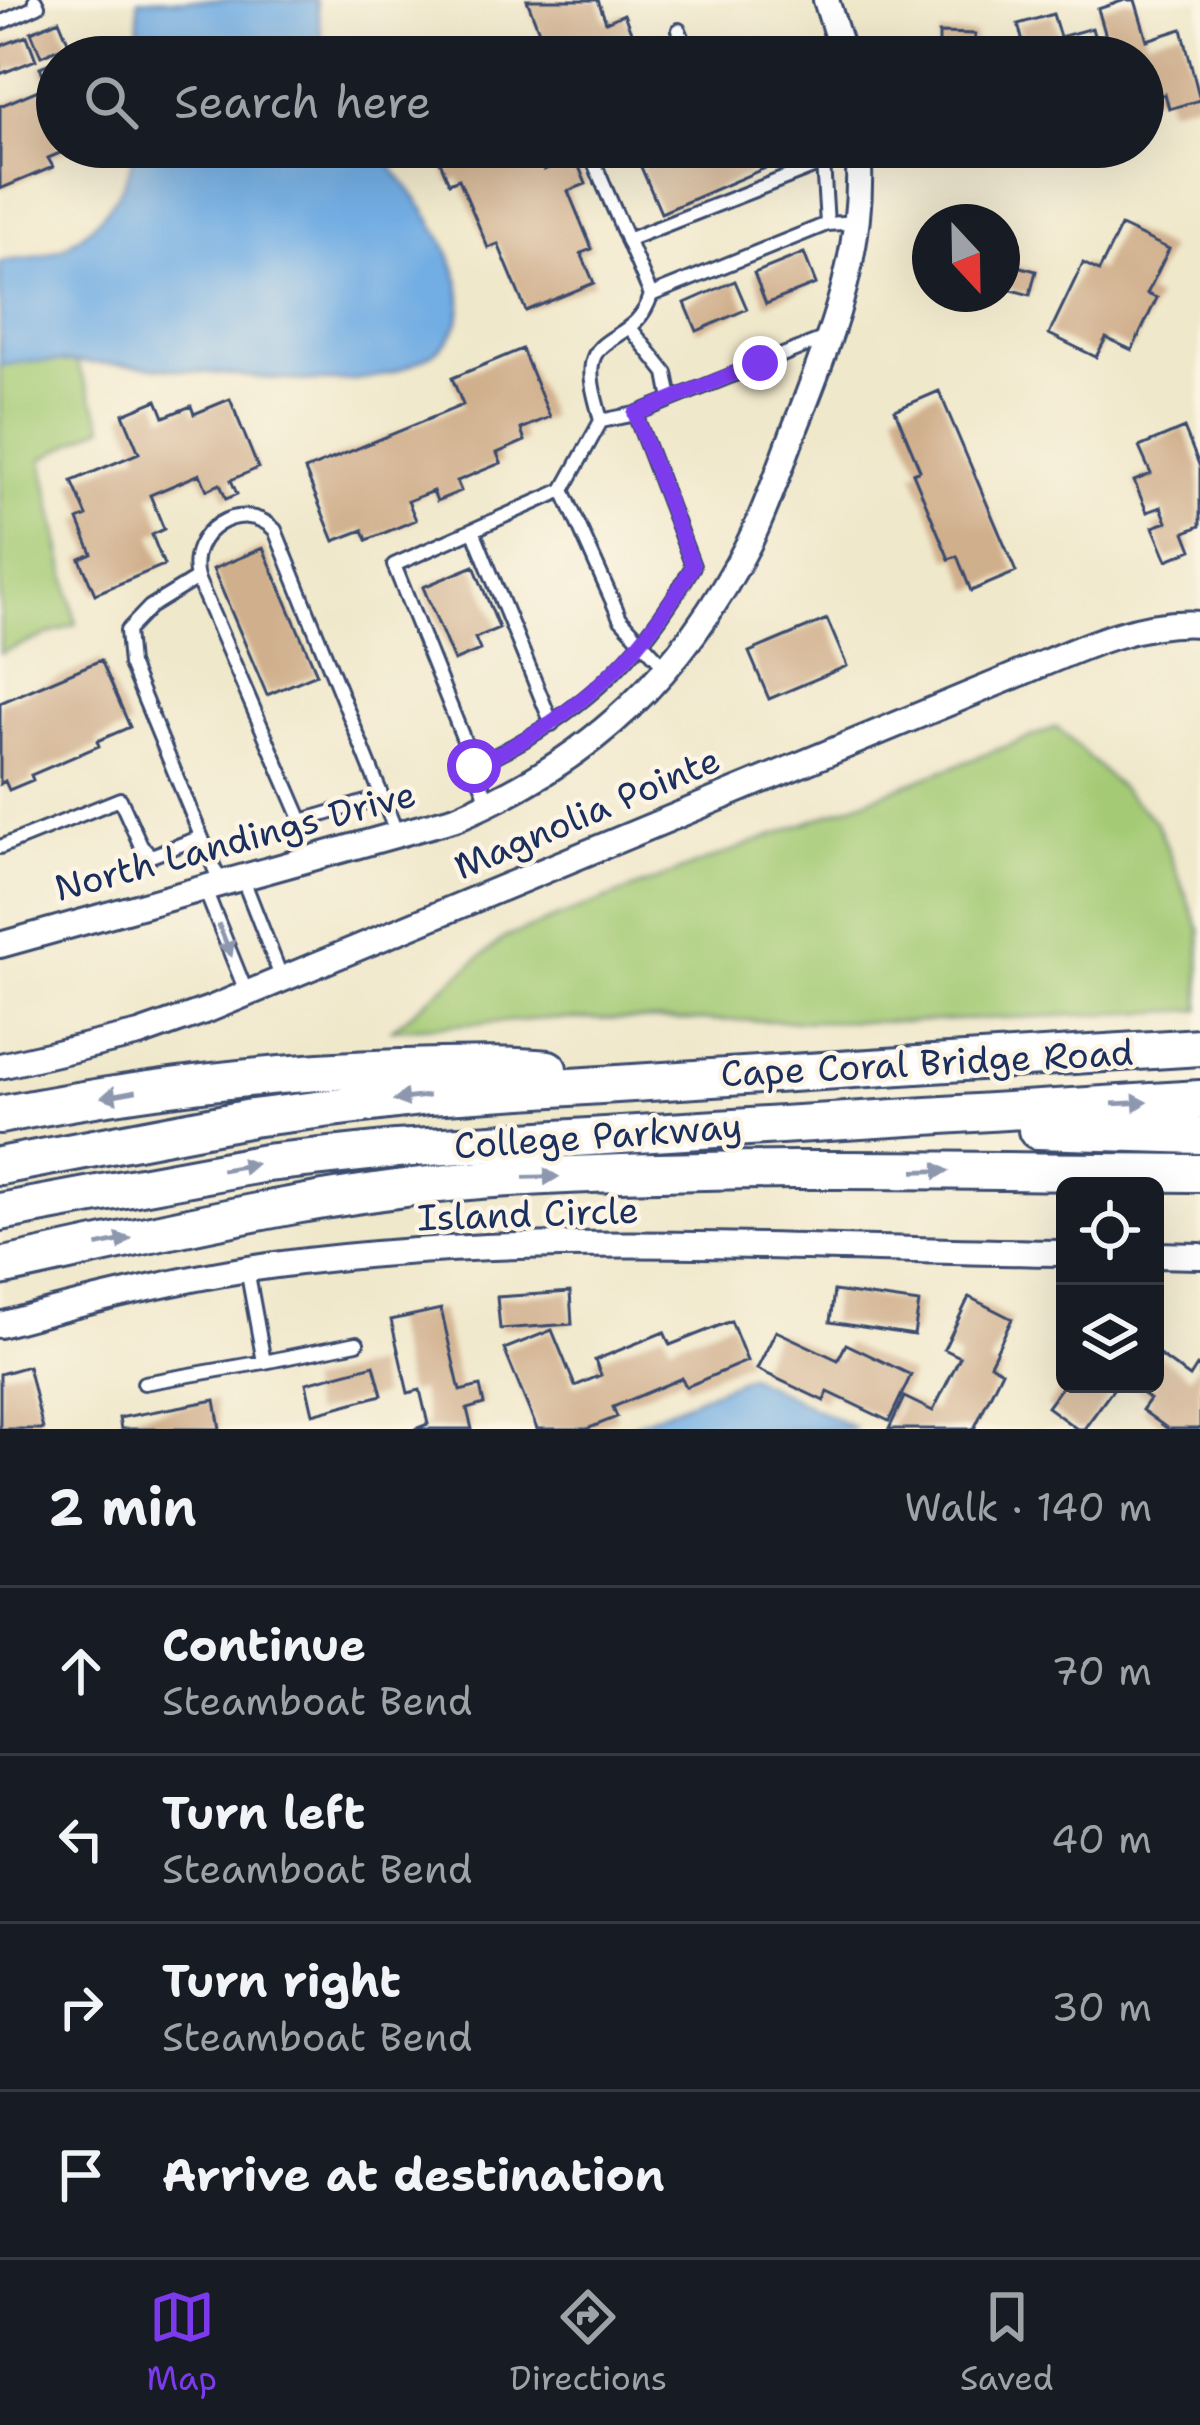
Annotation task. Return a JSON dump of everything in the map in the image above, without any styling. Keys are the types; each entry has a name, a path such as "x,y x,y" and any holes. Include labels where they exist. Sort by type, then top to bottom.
{"main road":[{"name":"Cape Coral Bridge Road","path":"653,1079 1200,1047"},
{"path":"0,1115 161,1087 291,1071 509,1065 653,1079"},
{"name":"College Parkway","path":"0,1166 274,1115 429,1096 653,1079"},
{"name":"College Parkway","path":"0,1212 266,1162 396,1148 1200,1100"},
{"path":"715,1129 1200,1135"},
{"path":"0,1267 279,1208 507,1178 967,1171 1200,1173"}],"street":[{"path":"826,0 838,36"},
{"name":"North Landings Drive","path":"0,945 398,835 489,804 582,750 634,706 696,633 752,538 830,336 852,264 859,168"},
{"name":"Magnolia Pointe","path":"0,1066 139,1034 282,980 1060,658 1158,625 1200,624"},
{"name":"Island Circle","path":"0,1325 247,1269 405,1253 577,1246 1056,1253"},
{"path":"1164,1255 1200,1256"}],"lane":[{"path":"0,22 38,7 35,0"},
{"path":"679,30 681,36"},
{"path":"489,804 394,565 563,490 601,421 592,359 605,342 644,316 651,295 596,168"},
{"path":"627,240 810,168"},
{"path":"823,168 826,224"},
{"path":"651,295 826,224 858,222"},
{"path":"631,328 666,373 671,399"},
{"path":"601,421 635,414 830,336"},
{"path":"474,766 530,740 594,691 671,605 693,566 635,414"},
{"path":"563,490 620,618 667,669"},
{"path":"382,797 302,821 197,578 193,562 197,544 209,531 240,516 265,520 275,530 398,835"},
{"path":"472,530 552,724"},
{"path":"197,578 150,607 127,631 130,664 222,882 282,980"},
{"path":"0,848 120,799 141,846 152,856 201,837"},
{"path":"222,882 247,994"},
{"path":"247,1269 264,1362"},
{"path":"144,1383 356,1343"}],"green space":[{"path":"25,360 76,362 104,426 42,459 76,624 0,653 0,366"},
{"path":"1057,727 1157,823 1200,930 1200,1010 908,1022 545,1019 392,1029 504,938"}],"water":[{"path":"138,0 316,0 322,36 139,36"},
{"path":"129,168 392,168 432,222 459,281 460,310 451,335 408,367 351,380 309,381 68,362 0,366 0,262 48,254 78,238 105,211"},
{"path":"749,1376 856,1429 624,1429"}],"building":[{"path":"527,0 598,0 606,22 624,14 631,32 620,36 541,36"},
{"path":"1135,0 1146,36 1106,36 1098,9"},
{"path":"1053,14 1060,36 1021,36 1018,24"},
{"path":"59,20 66,36 36,36 36,44 31,32"},
{"path":"1092,28 1094,36 1064,36"},
{"path":"1182,29 1200,100 1169,109 1164,36 1160,36"},
{"path":"27,36 36,60 0,74 0,46"},
{"path":"36,91 36,168 51,168 0,189 0,106"},
{"path":"443,168 579,168 586,184 568,191 592,249 581,253 594,283 526,311 498,244 488,248 459,179 449,183"},
{"path":"641,168 765,168 661,213"},
{"path":"1121,226 1169,249 1147,294 1157,298 1132,350 1106,338 1096,357 1049,334 1083,263 1099,271"},
{"path":"804,253 816,284 766,304 754,273"},
{"path":"1020,267 1036,271 1030,295 1020,292"},
{"path":"735,281 747,309 697,331 685,303"},
{"path":"522,349 550,417 521,429 525,441 497,453 501,463 457,481 461,491 437,501 433,491 408,501 416,520 367,540 363,530 334,541 305,470 463,405 452,378"},
{"path":"939,391 1016,572 971,591 957,556 949,559 913,473 920,470 895,410"},
{"path":"230,399 258,468 231,480 237,494 226,499 220,484 207,490 200,474 150,495 164,529 152,535 164,565 95,594 80,559 92,554 78,520 87,516 72,481 139,453 123,414 157,400 164,417 191,406 194,414"},
{"path":"1184,428 1200,467 1200,526 1185,532 1192,550 1167,560 1153,527 1167,522 1161,507 1147,512 1134,481 1151,474 1139,447"},
{"path":"263,548 317,674 267,695 213,569"},
{"path":"474,566 499,628 475,638 480,650 454,661 423,587"},
{"path":"827,619 847,666 769,699 749,652"},
{"path":"101,660 130,727 31,775 33,780 9,790 5,781 0,784 0,703"},
{"path":"834,1291 919,1303 914,1335 830,1322"},
{"path":"570,1292 572,1324 500,1329 497,1297"},
{"path":"969,1297 1012,1319 990,1364 1002,1371 974,1429 889,1429 904,1397 933,1411 960,1357 944,1349"},
{"path":"441,1309 460,1391 480,1386 484,1404 467,1409 472,1429 415,1429 428,1424 420,1390 408,1393 391,1320"},
{"path":"731,1321 747,1361 686,1387 682,1378 613,1407 617,1417 587,1429 537,1429 504,1349 552,1330 575,1386 601,1375 595,1360 664,1332 670,1345"},
{"path":"776,1331 838,1360 846,1344 911,1375 889,1421 828,1392 824,1401 757,1369"},
{"path":"1164,1358 1190,1377 1200,1368 1200,1429 1168,1429 1142,1410 1150,1399 1141,1393 1164,1393"},
{"path":"374,1365 382,1395 313,1414 306,1383"},
{"path":"28,1366 43,1429 0,1429 0,1374"},
{"path":"1057,1393 1110,1393 1084,1429 1047,1407"},
{"path":"215,1400 220,1429 121,1429 119,1418"}],"route":[{"path":"474,766 530,740 594,691 671,605 693,566 635,414 760,363"}]}
